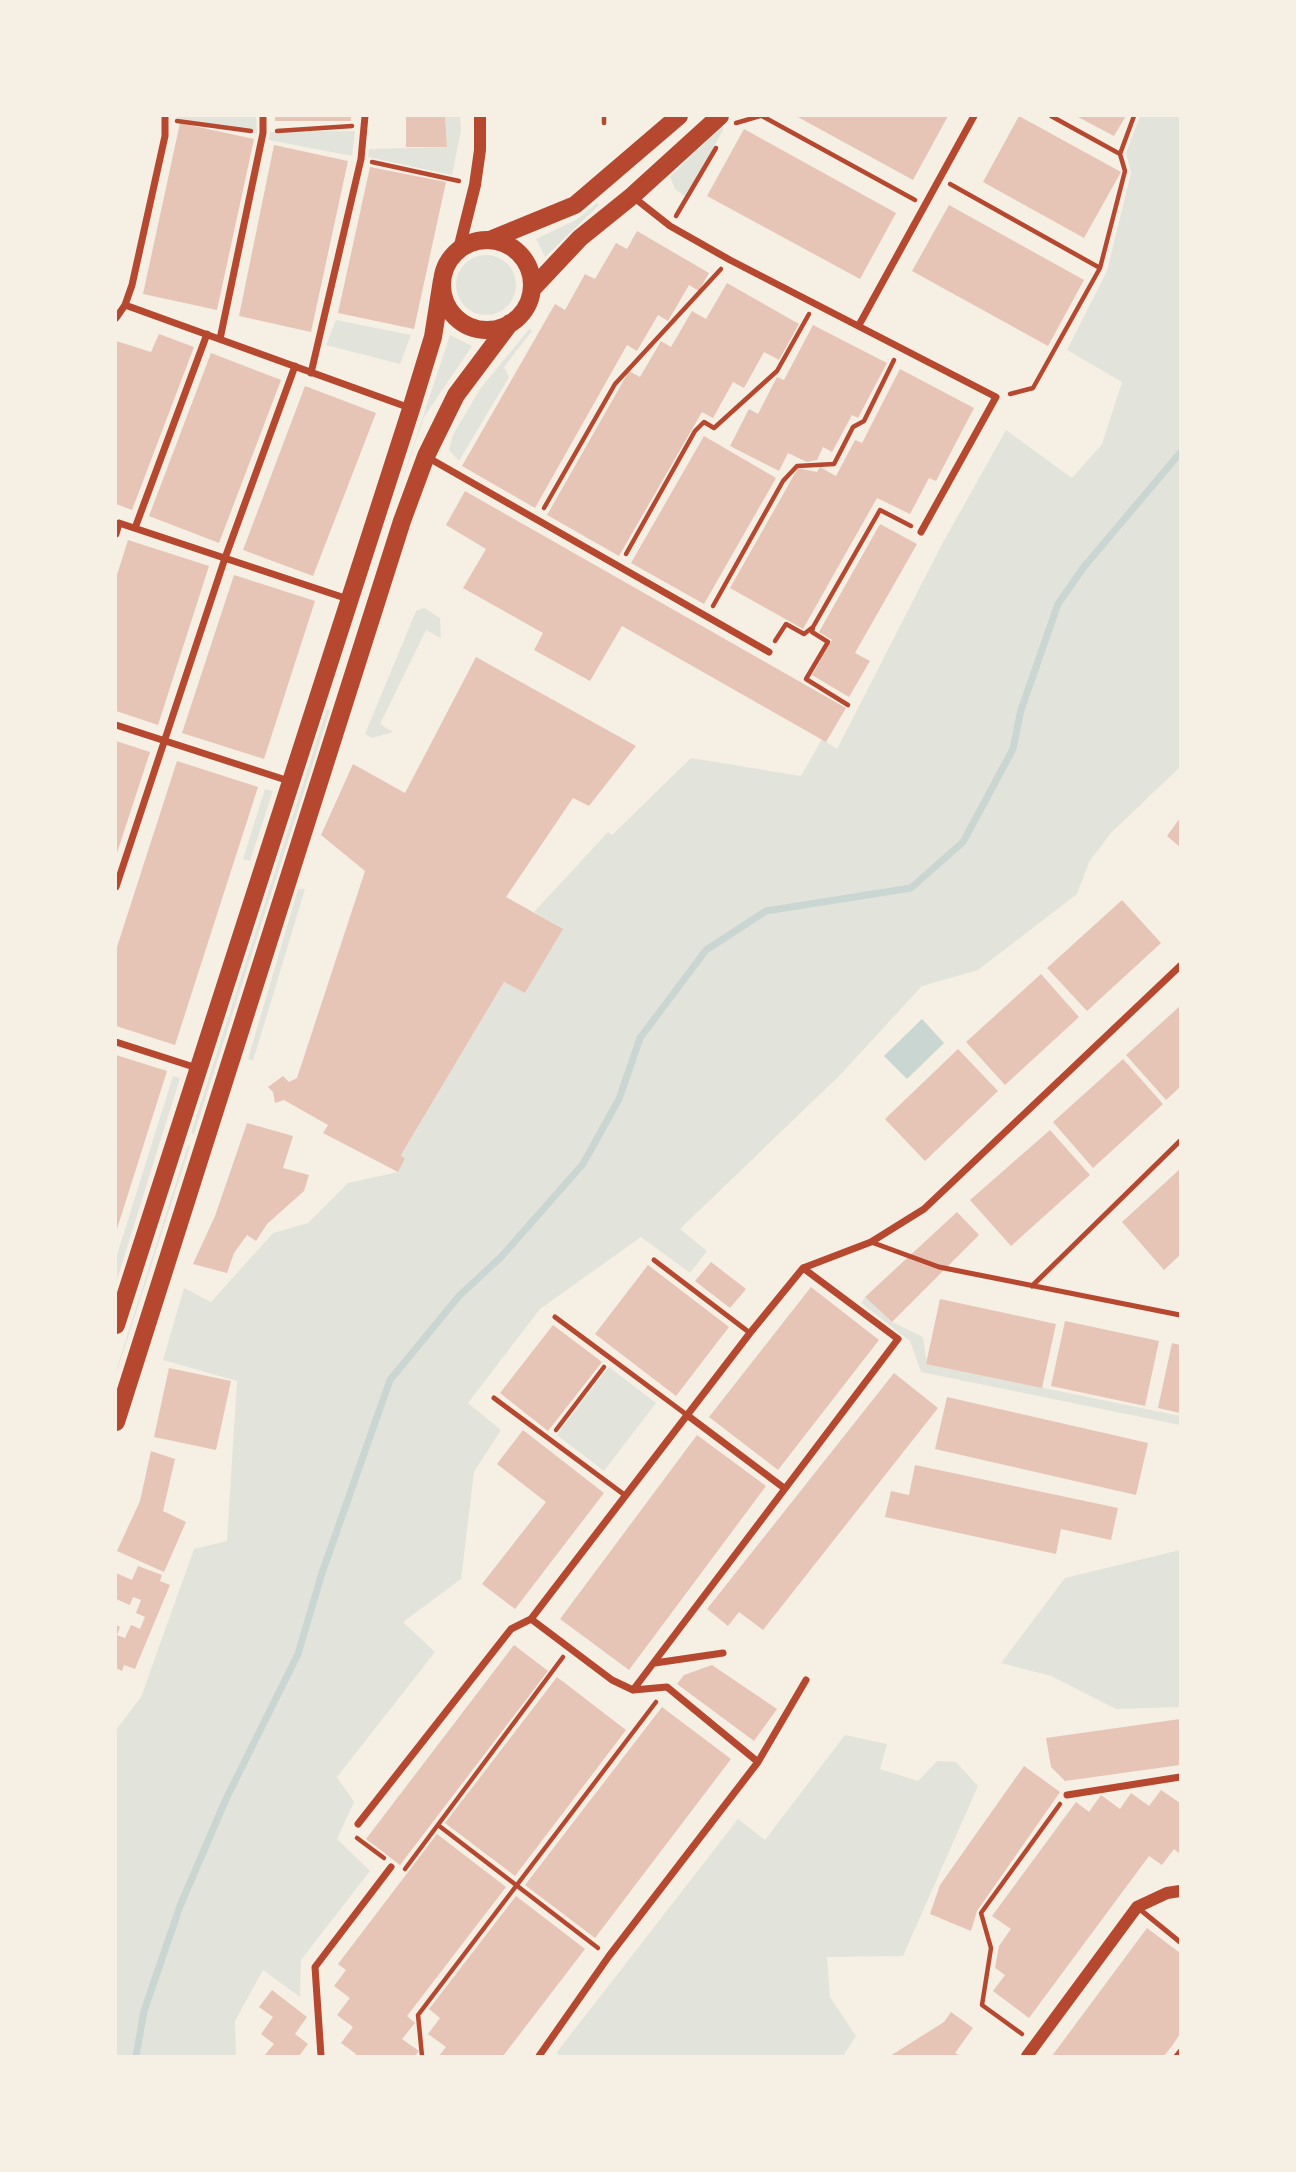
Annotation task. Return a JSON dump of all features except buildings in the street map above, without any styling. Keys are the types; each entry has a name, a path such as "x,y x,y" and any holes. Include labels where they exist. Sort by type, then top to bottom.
{"main road":[{"path":"116,1325 411,409 433,337 447,263 459,249 474,241 492,239 575,205 679,116"},
{"path":"116,1422 387,566 426,456 456,395 510,323 521,314 532,289 580,238 725,120"},
{"path":"492,239 509,244 522,256 530,271 532,289"},
{"path":"442,280 443,297 450,312 462,323 478,329 495,329 510,323"}],"street":[{"path":"220,339 264,133 263,116"},
{"path":"311,373 361,159 365,116"},
{"path":"459,249 475,185 480,150 480,116"},
{"path":"859,325 974,116"},
{"path":"116,318 125,305 165,136 165,118"},
{"path":"632,196 670,226 730,260 996,397 921,532"},
{"path":"125,305 411,409"},
{"path":"135,528 207,334"},
{"path":"116,887 225,558 295,366"},
{"path":"426,456 769,652"},
{"path":"116,534 119,523 348,599"},
{"path":"116,726 289,781"},
{"path":"358,1824 511,1629 531,1619 803,1268 871,1242 924,1209 1181,966"},
{"path":"116,1042 198,1068"},
{"path":"633,1690 898,1339 803,1268"},
{"path":"687,1415 784,1488"},
{"path":"531,1619 612,1680 633,1690 667,1687 758,1762"},
{"path":"655,1663 723,1653"},
{"path":"539,2056 609,1956 758,1762 806,1681"},
{"path":"1067,1795 1181,1777"},
{"path":"321,2056 315,1967 391,1867"},
{"path":"1027,2056 1137,1907 1167,1892 1181,1891"}],"lane":[{"path":"1031,1286 1181,1141"},
{"path":"871,1242 939,1267 1181,1315"},
{"path":"654,1260 750,1333"},
{"path":"555,1317 687,1415"},
{"path":"495,1398 626,1496"},
{"path":"1137,1907 1181,1942"}],"path":[{"path":"604,116 604,122"},
{"path":"725,120 761,116 774,118 925,205"},
{"path":"1051,116 1120,154"},
{"path":"996,397 1033,388 1100,268 1125,171 1120,154 1134,116"},
{"path":"165,118 264,133 363,126"},
{"path":"670,226 723,136"},
{"path":"361,159 475,185"},
{"path":"940,178 1100,268"},
{"path":"537,521 615,384 730,260"},
{"path":"618,568 695,431 704,422 715,428 777,371 815,304"},
{"path":"707,616 783,481 797,466 834,464 853,427 864,421 900,348"},
{"path":"769,652 786,624 804,634 813,627 880,510 921,532"},
{"path":"813,627 812,632 828,642 806,679 848,705"},
{"path":"550,1439 611,1358"},
{"path":"358,1824 357,1838 389,1861 391,1867 406,1869 570,1648"},
{"path":"422,2056 418,2015 667,1687"},
{"path":"1036,2043 982,2005 990,1948 981,1913 1067,1795"},
{"path":"438,1825 609,1956"},
{"path":"1176,2056 1181,2051"}],"shaded area":[{"path":"256,116 257,134 176,118"},
{"path":"445,116 460,116 461,130 452,175 368,157 369,149 447,147"},
{"path":"1140,116 1180,116 1180,767 1111,833 1089,862 1077,894 978,970 922,986 840,1075 680,1229 707,1251 690,1273 641,1237 540,1309 468,1403 501,1430 474,1472 461,1579 403,1622 435,1652 337,1777 354,1802 337,1839 370,1871 301,1960 300,1997 263,1970 235,2021 236,2056 116,2056 116,1730 141,1697 194,1549 227,1541 237,1381 163,1360 184,1288 211,1302 273,1233 308,1223 348,1183 398,1172 405,1159 401,1155 504,982 525,993 562,929 534,912 608,832 612,835 691,758 801,776 822,739 837,749 941,546 1006,430 1072,478 1102,444 1122,382 1067,350 1107,271 1131,173 1126,153"},
{"path":"723,126 686,197 675,189 670,177"},
{"path":"355,131 352,156 269,140 270,132"},
{"path":"597,203 599,205 545,257 536,239 576,220"},
{"path":"486,255 503,260 511,268 516,285 511,302 503,310 486,315 469,310 461,302 456,285 461,268 469,260"},
{"path":"336,320 411,335 400,364 326,345"},
{"path":"530,328 532,331 504,367 509,377 459,461 449,450 453,435 480,389"},
{"path":"450,335 472,346 424,417 393,507"},
{"path":"424,608 440,618 441,638 426,630 380,724 393,732 372,738 365,734 416,611"},
{"path":"327,709 330,710 194,1134 191,1133"},
{"path":"265,789 273,791 250,861 243,859"},
{"path":"298,889 305,889 253,1061 248,1059"},
{"path":"922,1019 944,1043 907,1079 884,1056"},
{"path":"173,1076 180,1078 116,1283 116,1258"},
{"path":"188,1145 190,1146 116,1374 116,1371"},
{"path":"865,1297 892,1322 923,1337 927,1364 1180,1416 1180,1425 921,1372 910,1341 861,1303"},
{"path":"609,1367 656,1403 604,1471 557,1435"},
{"path":"1180,1550 1180,1707 1116,1709 1051,1676 1001,1663 1065,1578"},
{"path":"845,1735 887,1744 880,1769 918,1781 937,1761 956,1762 978,1786 903,1956 827,1957 830,1997 856,2036 843,2056 558,2056 557,2052 738,1819 765,1840"}],"waterway":[{"path":"136,2056 144,2011 180,1906 226,1799 298,1654 322,1573 390,1380 459,1296 501,1257 583,1164 619,1099 640,1038 706,950 766,911 911,888 963,842 1013,749 1021,710 1058,604 1083,568 1180,453"}]}
